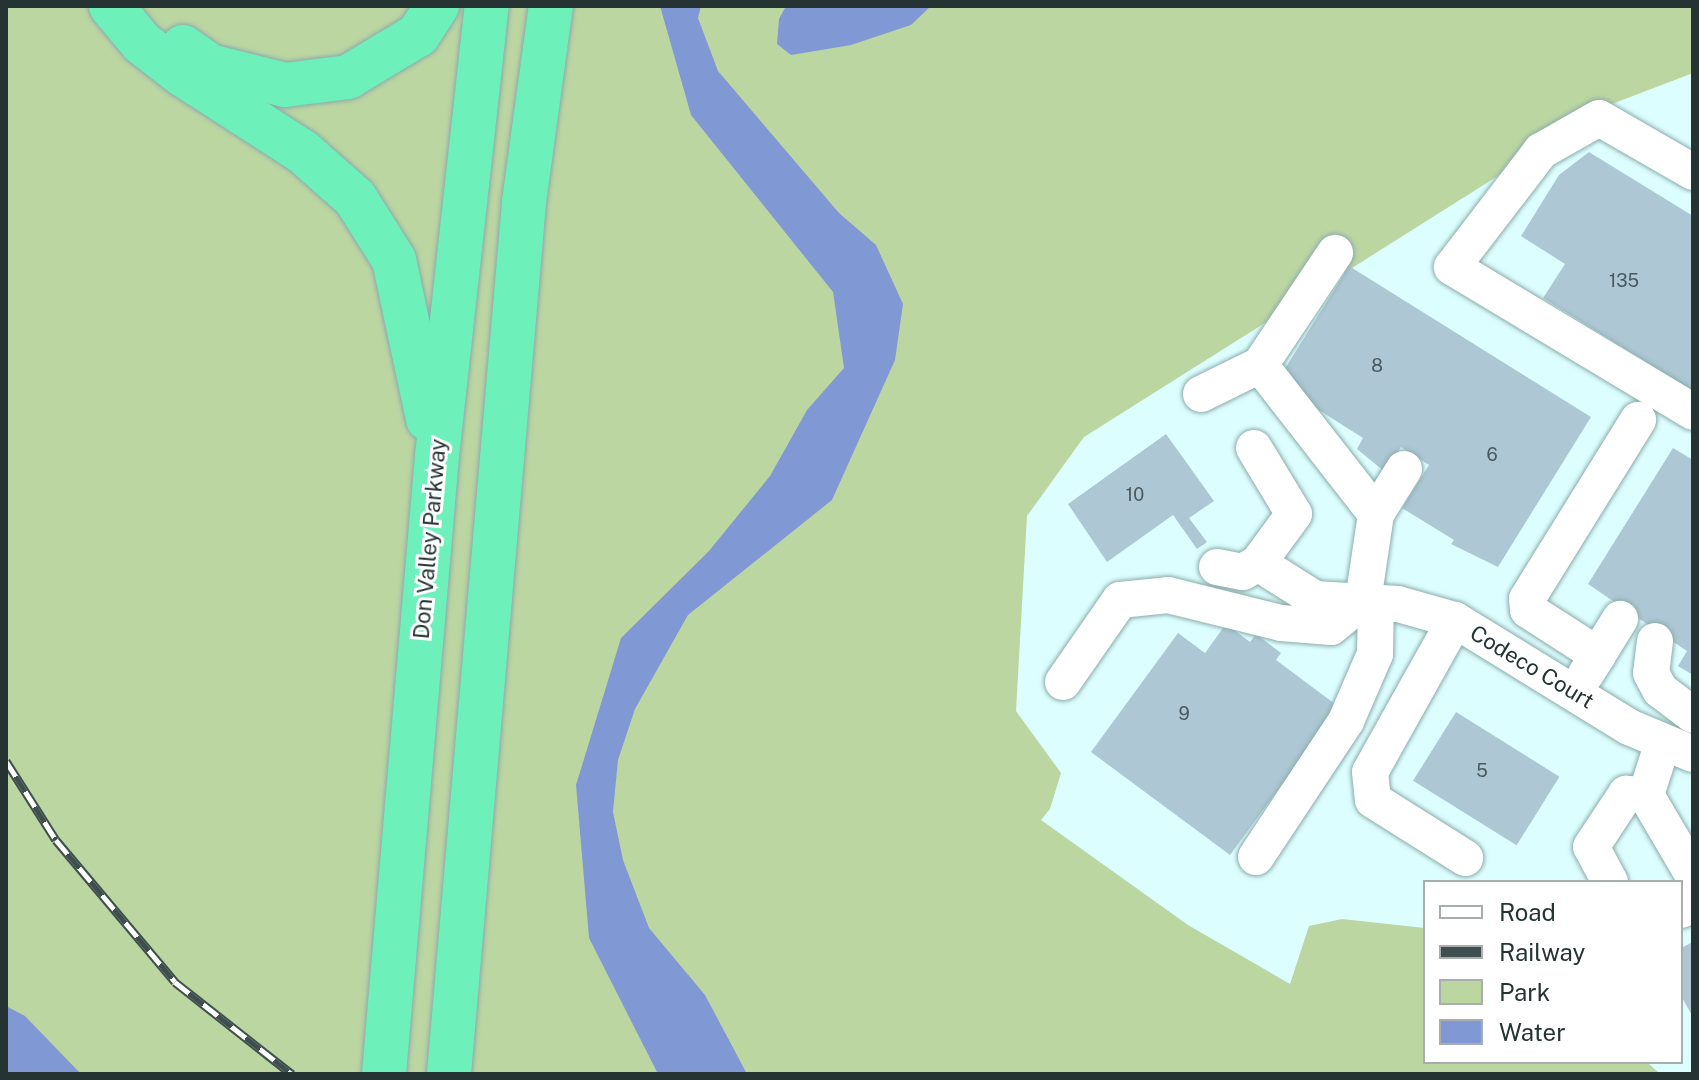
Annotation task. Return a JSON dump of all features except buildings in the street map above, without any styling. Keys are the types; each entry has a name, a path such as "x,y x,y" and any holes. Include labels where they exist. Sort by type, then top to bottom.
{"highway":[{"path":"111,6 142,43 182,74 303,152 355,198 394,260 437,456"},
{"path":"134,6 210,66 285,85 348,77 418,35 437,6"},
{"name":"Don Valley Parkway","path":"384,1074 437,456 487,6"},
{"path":"449,1074 524,202 551,6"},
{"path":"543,72 567,6"}],"street":[{"path":"1693,172 1599,118 1541,151 1452,267 1693,412"},
{"path":"1201,394 1260,365 1335,253"},
{"path":"1260,365 1376,514"},
{"path":"1598,655 1528,610 1527,599 1638,420"},
{"path":"1217,567 1243,572 1258,563 1294,514 1254,448"},
{"path":"1256,857 1346,721 1375,654 1370,601 1376,514 1404,469"},
{"name":"Codeco Court","path":"1258,563 1315,599 1370,601 1455,620 1677,750"},
{"path":"1063,682 1120,600 1168,595 1281,623 1331,627 1370,601"},
{"path":"1575,692 1620,619"},
{"path":"1455,620 1370,772 1373,800 1465,858"},
{"path":"1655,641 1651,673 1660,690 1693,715"},
{"path":"1646,795 1677,750"},
{"path":"1609,880 1591,847 1626,794 1646,795"},
{"path":"1646,795 1693,875"}],"green space":[{"path":"6,6 1693,6 1693,73 1612,104 1084,437 1027,516 1016,711 1061,773 1050,809 1041,820 1188,925 1290,984 1309,926 1342,919 1423,928 1423,1064 1649,1064 1660,1074 6,1074"}],"water":[{"path":"660,6 701,6 698,18 718,71 839,213 876,245 903,304 895,360 832,500 688,615 635,709 618,760 613,812 623,860 649,928 705,995 747,1074 658,1074 589,938 576,785 621,638 709,551 770,476 807,410 844,368 833,292 691,115"},
{"path":"786,6 931,6 911,25 851,45 791,55 777,44 779,19"},
{"path":"6,1006 25,1016 81,1074 6,1074"}],"railway":[{"path":"6,761 56,840 175,982 292,1074"}]}
